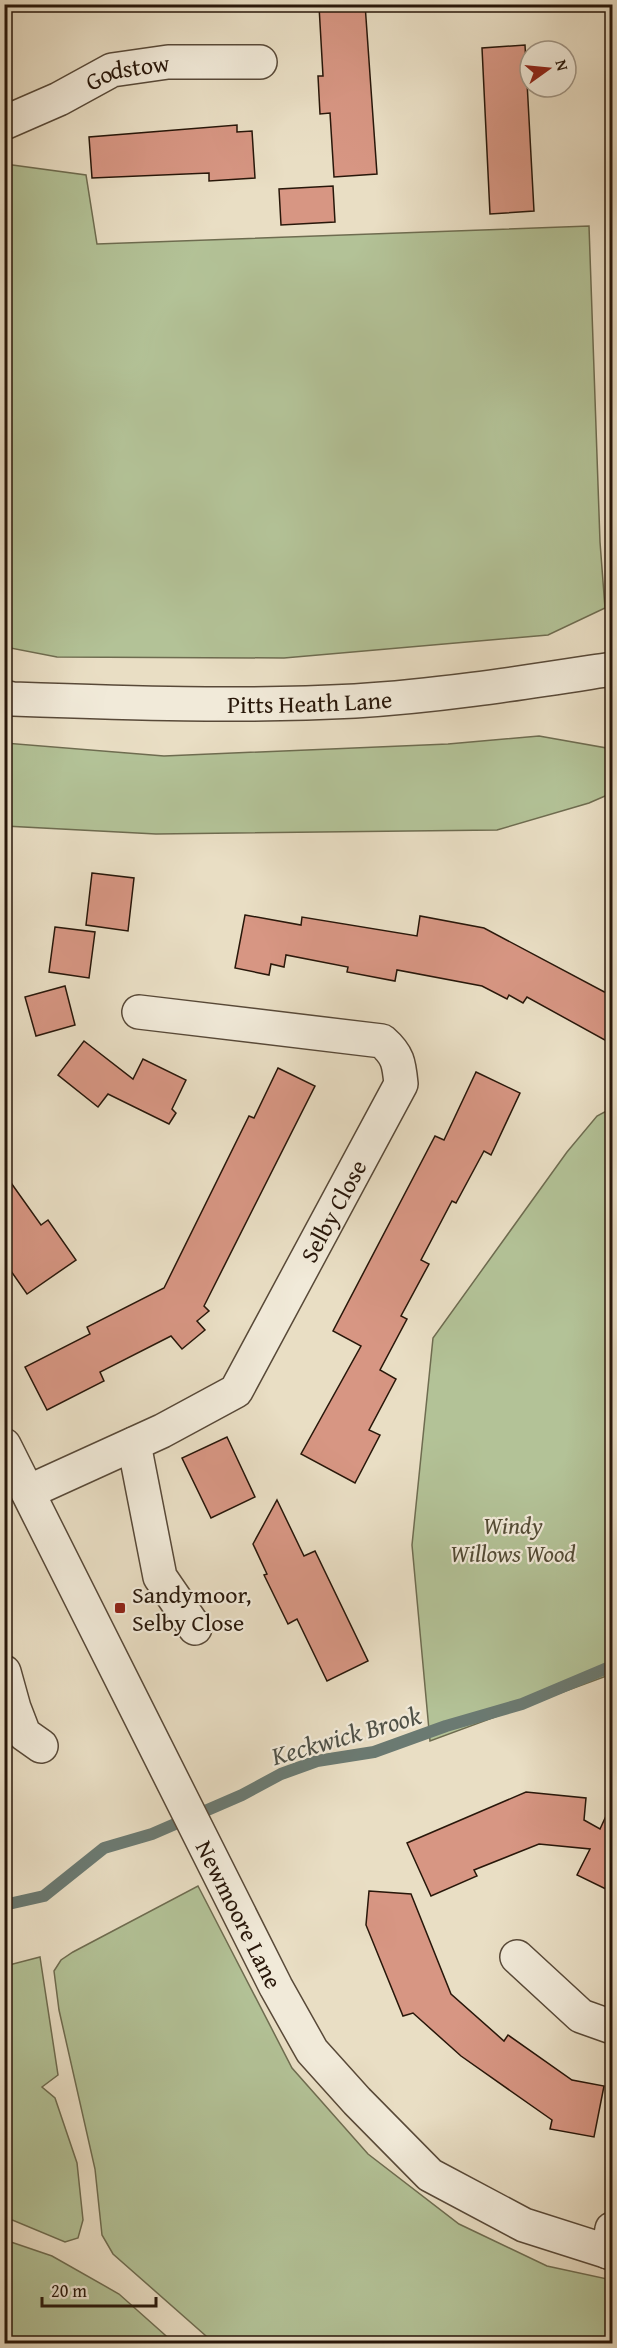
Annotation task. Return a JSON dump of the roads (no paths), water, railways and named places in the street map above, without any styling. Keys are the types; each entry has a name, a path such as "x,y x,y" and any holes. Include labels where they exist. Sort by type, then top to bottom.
{"street":[{"name":"Godstow","path":"4,123 59,99 112,70 168,62 260,62"},
{"name":"Pitts Heath Lane","path":"4,697 201,705 355,701 492,688 612,669"},
{"name":"Selby Close","path":"28,1492 134,1444 236,1391 401,1084 399,1065 393,1051 382,1041 139,1012"},
{"path":"134,1444 160,1577 195,1628"},
{"name":"Newmoore Lane","path":"4,1445 276,1988 312,2051 357,2101 430,2175 524,2224 611,2245"},
{"path":"4,1672 24,1734 41,1746"},
{"path":"517,1957 581,2016 612,2027"}],"waterway":[{"name":"Keckwick Brook","path":"4,1905 44,1896 104,1848 152,1834 242,1795 281,1774 317,1761 374,1752 446,1726 522,1704 612,1666"}],"place":[{"name":"Sandymoor, Selby Close","path":"120,1608"}],"park label":[{"name":"Windy Willows Wood","path":"513,1539"}]}
